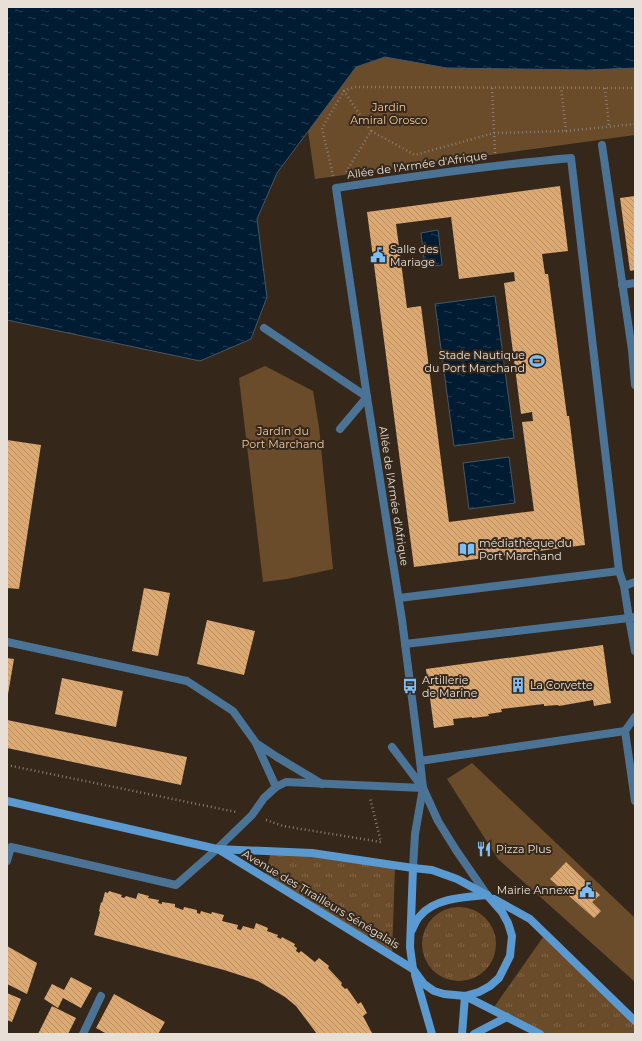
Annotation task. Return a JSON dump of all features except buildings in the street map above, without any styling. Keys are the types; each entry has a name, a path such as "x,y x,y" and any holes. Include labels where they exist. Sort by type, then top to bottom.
{"main road":[{"name":"Avenue des Tirailleurs Sénégalais","path":"7,801 217,849 312,853 432,870 457,879 530,919 635,1021"},
{"name":"Avenue des Tirailleurs Sénégalais","path":"217,849 413,969"},
{"path":"413,868 410,947 413,969 432,1034"},
{"path":"411,931 420,916 428,909 461,898 487,895 502,912 508,923 512,936 510,956 499,978 490,986 479,992 466,996 454,996 434,991 424,984 413,969"},
{"path":"466,996 540,1034"},
{"path":"462,1034 466,996"},
{"path":"474,1034 507,1017"}],"street":[{"path":"602,145 633,351 635,385"},
{"name":"Allée de l'Armée d'Afrique","path":"413,868 414,834 423,788 420,761 399,598 367,398 336,188 417,175 496,165 571,158 619,571"},
{"path":"622,285 635,283"},
{"path":"264,328 367,398 340,429"},
{"path":"399,598 619,571 632,617 635,651"},
{"path":"624,586 635,582"},
{"path":"405,644 632,617"},
{"path":"7,642 187,681 233,711 256,743 276,787"},
{"path":"635,717 625,731 635,801"},
{"path":"420,761 625,731"},
{"path":"256,743 322,784"},
{"path":"392,747 423,788"},
{"path":"7,861 9,847 176,885 217,849 252,815 264,798 276,787 286,782 423,788"},
{"name":"Allée de l'Armée d'Afrique","path":"423,788 438,822 487,895"},
{"path":"83,1034 101,996"}],"path":[{"path":"336,188 322,128 344,91 354,87 635,88"},
{"path":"492,87 496,165"},
{"path":"561,88 566,131"},
{"path":"605,88 609,126"},
{"path":"344,91 371,131 415,155 494,133 566,131 635,124"},
{"path":"336,188 371,131"},
{"path":"7,765 252,815 283,826 381,842 370,800 372,786"}],"green space":[{"name":"Jardin Amiral Orosco","path":"385,57 447,68 635,66 635,135 315,179 308,131 356,67"},
{"name":"Jardin du Port Marchand","path":"265,366 313,391 319,427 333,569 287,579 263,582 239,378"},
{"path":"472,763 635,918 635,982 498,859 447,779"},
{"path":"271,851 395,866 392,956 265,878"},
{"path":"459,907 480,913 490,923 496,944 490,965 480,975 459,981 438,975 428,965 422,944 428,923 438,913"},
{"path":"546,933 635,1021 635,1034 540,1034 492,1010"}],"water":[{"path":"7,7 635,7 635,68 587,70 447,68 385,57 356,67 277,173 257,219 267,297 251,339 200,361 7,320"},
{"path":"438,230 442,265 425,267 421,233"},
{"path":"495,296 514,438 454,446 435,304"},
{"path":"509,457 515,503 469,509 463,463"}],"place":[{"name":"Salle des Mariage","path":"378,255"},
{"name":"Stade Nautique du Port Marchand","path":"537,361"},
{"name":"médiathèque du Port Marchand","path":"467,549"},
{"name":"La Corvette","path":"518,685"},
{"name":"Artillerie de Marine","path":"410,686"},
{"name":"Pizza Plus","path":"484,849"},
{"name":"Mairie Annexe","path":"587,890"}]}
